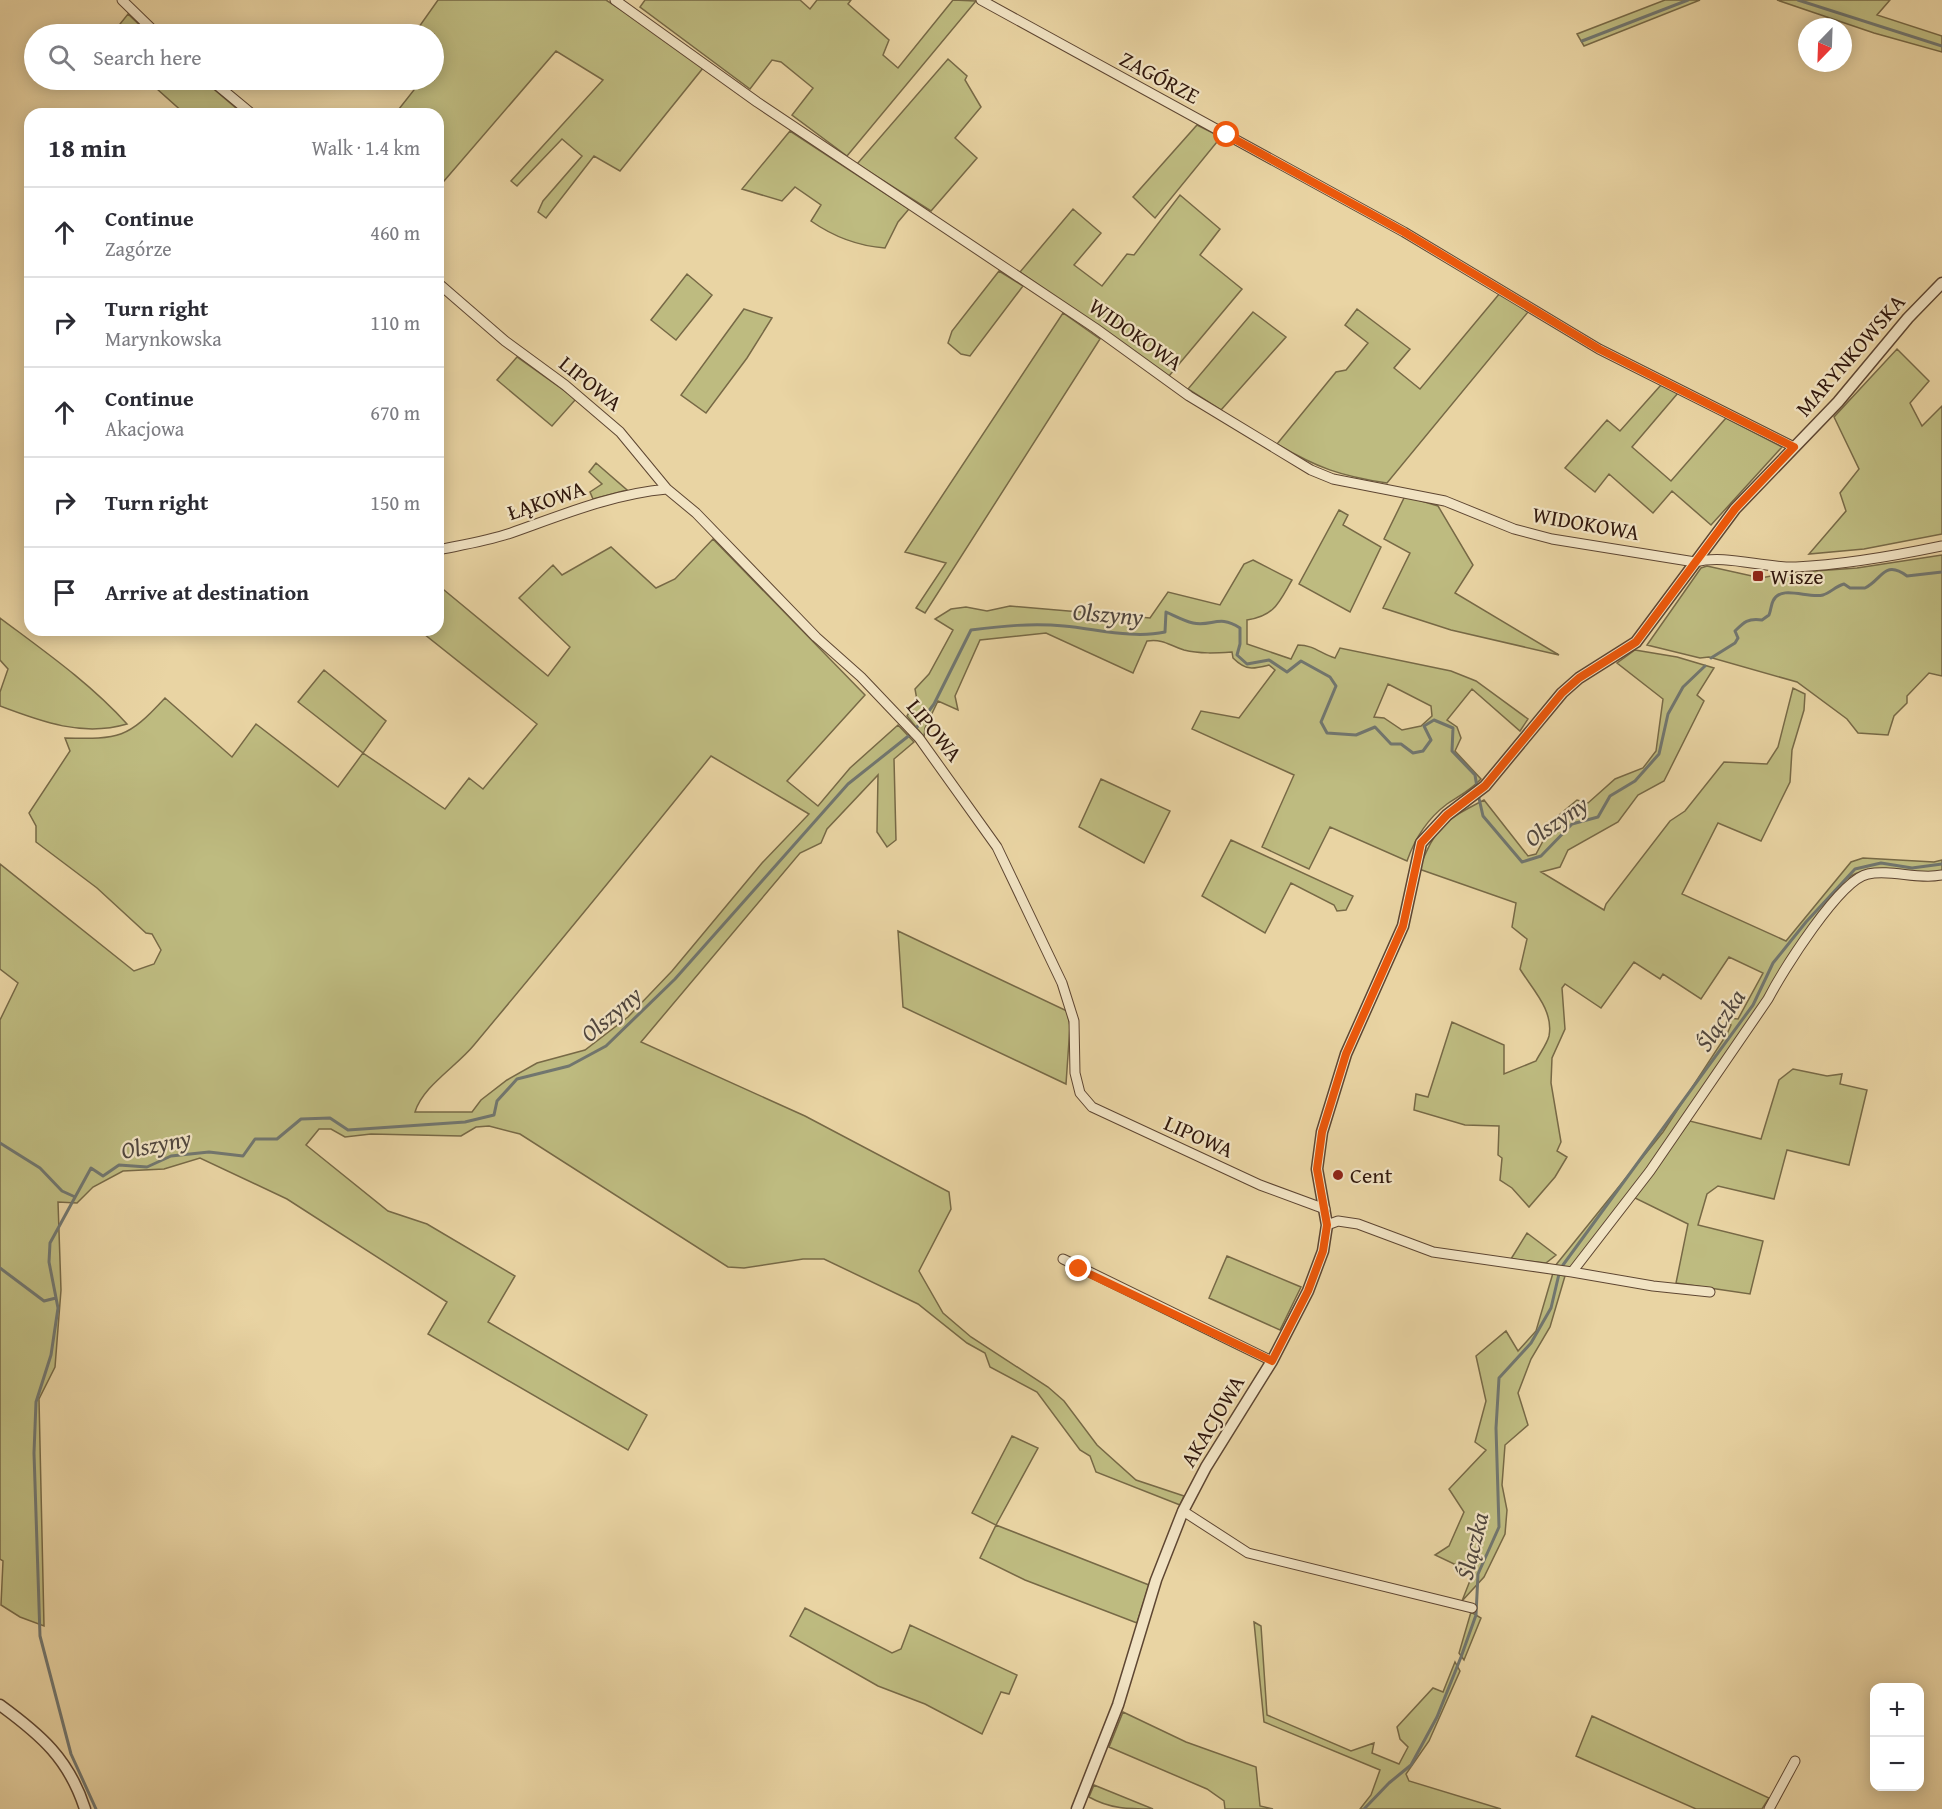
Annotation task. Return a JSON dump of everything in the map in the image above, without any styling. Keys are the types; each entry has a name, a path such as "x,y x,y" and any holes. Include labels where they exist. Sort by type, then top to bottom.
{"street":[{"path":"122,0 147,24"},
{"name":"WIDOKOWA","path":"615,0 757,102 1095,328 1189,396 1311,470 1334,479 1445,501 1514,529 1552,539 1695,562"},
{"name":"ZAGÓRZE","path":"981,0 1404,232 1599,349 1794,447"},
{"path":"223,90 245,108"},
{"name":"MARYNKOWSKA","path":"1695,562 1735,509 1838,402 1908,318 1942,283"},
{"name":"LIPOWA","path":"444,289 506,341 566,385 620,432 667,489 696,513 816,637 861,676 908,724 997,847 1062,983 1074,1021 1075,1073 1080,1093 1092,1107 1260,1185 1325,1209"},
{"name":"ŁĄKOWA","path":"444,549 509,533 551,516 622,495 667,489"},
{"path":"1695,562 1709,559 1794,567 1881,559 1942,546"},
{"name":"AKACJOWA","path":"1077,1809 1118,1705 1156,1580 1183,1511 1206,1467 1272,1361 1308,1291 1323,1251 1327,1225 1317,1169 1322,1132 1346,1054 1403,926 1416,855 1421,843 1431,829 1473,798 1485,786 1562,693 1579,678 1636,642 1695,562"},
{"path":"1572,1272 1657,1161 1768,999 1782,972 1800,946 1857,876 1871,873 1927,878 1942,874"},
{"path":"1327,1225 1338,1221 1358,1224 1433,1252 1653,1286 1710,1292"},
{"path":"1063,1259 1272,1361"},
{"path":"1183,1511 1248,1553 1472,1608"},
{"path":"0,1705 44,1738 64,1763 85,1809"},
{"path":"1768,1809 1796,1761"}],"shaded area":[{"path":"438,0 606,0 662,36 703,68 620,171 594,156 546,218 538,212 543,201 582,156 562,139 517,186 511,181 603,80 556,51 444,181 444,108 400,108 414,90 444,90 444,24 421,24"},
{"path":"645,0 800,0 810,9 817,0 851,0 848,4 889,40 883,55 898,68 953,0 976,1 847,156 792,115 813,88 781,62 772,60 750,89 640,7"},
{"path":"1665,0 1700,0 1584,46 1577,34"},
{"path":"1777,0 1890,0 1877,15 1942,36 1942,52 1852,26 1852,18 1830,18"},
{"path":"128,14 138,24 120,24"},
{"path":"948,59 967,76 965,80 981,107 955,138 977,158 931,211 857,164"},
{"path":"158,90 215,90 236,108 178,108"},
{"path":"1197,125 1221,137 1155,218 1133,197"},
{"path":"790,131 909,209 898,222 885,248 846,240 811,221 821,205 795,187 782,201 742,189"},
{"path":"1180,195 1220,229 1200,255 1242,289 1169,376 1020,272 1073,209 1101,233 1074,265 1102,286 1127,254 1134,255"},
{"path":"999,271 1023,286 970,356 961,354 948,343 952,331"},
{"path":"687,274 712,295 676,340 651,320"},
{"path":"1500,293 1528,312 1387,483 1330,470 1277,444 1336,372 1346,370 1368,343 1345,325 1357,309 1410,349 1394,368 1420,389"},
{"path":"744,309 772,318 747,358 706,413 681,395"},
{"path":"1253,312 1286,337 1221,410 1188,389"},
{"path":"1063,313 1100,339 925,613 916,608 946,563 905,552"},
{"path":"1897,349 1929,381 1910,403 1922,426 1942,406 1942,534 1864,549 1809,554 1846,511 1840,493 1859,469 1834,417"},
{"path":"517,357 576,399 552,426 497,380"},
{"path":"1661,385 1678,393 1632,447 1671,481 1726,418 1782,447 1711,525 1672,491 1653,513 1609,474 1595,492 1565,468 1607,420 1620,431"},
{"path":"596,463 627,490 593,499 590,492 602,484 589,472"},
{"path":"1405,496 1438,506 1473,565 1455,593 1559,655 1451,630 1383,608 1410,553 1384,539"},
{"path":"1339,510 1348,515 1343,525 1381,547 1350,612 1299,584"},
{"path":"713,539 865,695 787,781 818,806 850,768 898,725 914,742 894,759 896,840 887,847 877,832 878,775 827,829 821,843 800,853 641,1042 805,1116 949,1192 951,1209 919,1271 943,1313 971,1337 1048,1387 1064,1401 1097,1445 1136,1480 1184,1496 1180,1505 1096,1472 1090,1456 1080,1450 1037,1392 990,1367 985,1353 967,1343 918,1304 824,1259 803,1259 744,1268 728,1267 520,1134 489,1126 476,1127 461,1136 371,1134 345,1137 331,1129 319,1129 306,1145 388,1211 427,1224 515,1276 488,1322 647,1415 628,1450 428,1334 447,1302 287,1199 200,1158 164,1169 123,1171 93,1187 77,1203 58,1202 61,1290 55,1367 39,1399 44,1626 20,1617 1,1605 3,1561 0,1559 0,1020 18,983 0,969 0,864 134,971 154,964 161,950 152,934 146,933 97,888 36,842 36,826 29,813 70,751 65,738 98,738 121,734 141,722 165,698 232,757 256,724 338,787 363,753 445,809 469,778 483,789 537,724 427,636 444,636 444,590 548,676 570,647 519,598 553,565 562,575 611,547 656,588 675,579","holes":["711,756 809,814 762,863 672,971 628,1017 585,1050 537,1063 507,1080 481,1100 472,1112 415,1112 432,1085 474,1045"]},
{"path":"1942,555 1942,676 1929,673 1907,696 1907,703 1894,716 1888,735 1858,733 1847,719 1797,682 1709,657 1700,658 1647,645 1701,568 1707,566 1761,578 1787,573 1857,568"},
{"path":"1253,560 1292,580 1275,607 1264,615 1247,620 1247,644 1291,659 1298,645 1309,646 1335,658 1340,648 1451,671 1476,681 1528,719 1520,731 1472,689 1447,720 1457,727 1461,738 1455,751 1481,779 1433,816 1418,837 1407,861 1330,827 1309,869 1262,847 1294,775 1192,729 1201,711 1239,718 1275,670 1269,665 1246,667 1233,658 1232,652 1196,652 1162,642 1147,641 1133,673 1046,633 980,640 955,696 958,710 938,701 925,728 924,737 907,716 917,700 915,689 929,674 953,630 935,619 951,609 966,607 987,611 1010,606 1150,618 1168,592 1220,605 1244,564","holes":["1388,684 1431,706 1432,716 1421,726 1402,730 1384,718 1374,717"]},
{"path":"0,618 82,681 127,724 94,729 63,726 0,706 0,692 8,669 0,660"},
{"path":"1635,650 1677,657 1714,668 1697,695 1704,701 1664,781 1638,795 1618,822 1568,850 1560,867 1541,872 1604,910 1606,904 1670,821 1685,811 1724,762 1767,764 1778,747 1793,688 1805,694 1804,710 1792,750 1790,782 1761,841 1718,823 1682,894 1786,941 1851,862 1863,858 1934,862 1942,860 1942,871 1919,873 1884,869 1861,872 1851,876 1662,1149 1574,1266 1568,1268 1555,1266 1663,1132 1727,1034 1731,1025 1728,1018 1738,1019 1763,973 1729,957 1701,999 1663,974 1660,979 1634,962 1601,1008 1565,984 1562,988 1565,1029 1552,1058 1551,1083 1561,1142 1557,1151 1567,1157 1555,1177 1529,1207 1512,1188 1500,1180 1502,1158 1498,1155 1499,1126 1465,1125 1414,1110 1416,1094 1428,1097 1452,1022 1504,1045 1504,1074 1536,1061 1547,1042 1550,1026 1548,1017 1536,992 1520,969 1527,939 1512,927 1516,903 1419,869 1431,843 1442,827 1484,800 1528,856 1536,854 1543,841 1541,830 1577,800 1588,803 1615,779 1643,768 1656,751 1663,699 1617,663"},
{"path":"324,670 386,721 363,753 298,702"},
{"path":"1101,779 1170,811 1144,863 1079,827"},
{"path":"1231,840 1353,896 1346,910 1337,911 1334,905 1291,883 1265,933 1202,896"},
{"path":"898,931 1067,1011 1070,1026 1066,1084 903,1007"},
{"path":"1793,1069 1827,1076 1842,1074 1840,1084 1867,1090 1849,1165 1787,1150 1774,1199 1718,1186 1707,1194 1698,1225 1763,1241 1750,1294 1676,1283 1688,1224 1633,1197 1690,1121 1761,1139 1779,1080"},
{"path":"1527,1233 1556,1255 1546,1263 1511,1259"},
{"path":"1227,1256 1301,1287 1280,1330 1209,1298"},
{"path":"1553,1273 1565,1276 1550,1327 1531,1359 1518,1393 1528,1425 1505,1445 1502,1485 1507,1510 1505,1534 1484,1577 1462,1601 1473,1573 1435,1555 1449,1546 1464,1512 1449,1489 1486,1450 1475,1442 1486,1401 1476,1356 1506,1331 1518,1351 1536,1331"},
{"path":"1012,1436 1038,1448 996,1525 972,1513"},
{"path":"996,1525 1149,1585 1137,1623 1025,1580 980,1558"},
{"path":"805,1608 892,1653 901,1649 910,1625 1017,1675 1009,1694 1001,1692 982,1734 925,1704 878,1686 790,1636"},
{"path":"1471,1612 1481,1618 1464,1660 1459,1653"},
{"path":"1254,1622 1261,1626 1267,1715 1351,1751 1374,1743 1372,1753 1399,1764 1408,1747 1400,1739 1397,1727 1433,1688 1443,1692 1455,1662 1460,1671 1429,1741 1406,1774 1409,1781 1501,1809 1360,1809 1371,1795 1380,1770 1264,1722"},
{"path":"1123,1712 1186,1742 1256,1767 1260,1806 1273,1809 1225,1809 1224,1801 1207,1789 1109,1747"},
{"path":"1592,1716 1769,1798 1762,1809 1696,1809 1576,1756"},
{"path":"1094,1785 1153,1809 1120,1808 1104,1804 1089,1797"}],"waterway":[{"path":"1582,41 1688,0"},
{"path":"1798,0 1942,46"},
{"name":"Olszyny","path":"1711,658 1735,643 1738,638 1735,631 1744,623 1750,620 1762,620 1769,615 1773,601 1782,593 1817,596 1844,584 1850,588 1865,588 1888,570 1899,571 1907,576 1942,572"},
{"name":"Olszyny","path":"917,727 934,704 971,630 1040,625 1128,634 1153,634 1165,632 1166,612 1193,623 1221,621 1240,628 1237,655 1247,664 1269,660 1287,672 1301,661 1330,677 1336,686 1321,722 1327,733 1356,735 1375,727 1391,744 1401,744 1413,753 1423,751 1431,740 1424,726 1434,720 1453,728 1452,751 1475,775 1477,787"},
{"name":"Olszyny","path":"1478,794 1483,816 1522,862 1541,856 1572,824 1598,817 1610,796 1635,781 1659,754 1668,714 1683,687 1705,666"},
{"name":"Olszyny","path":"96,1809 71,1754 40,1636 34,1453 36,1402 51,1355 58,1308 49,1262 50,1243 91,1168 103,1176 119,1165 147,1167 171,1156 209,1152 243,1156 255,1139 277,1139 301,1119 330,1118 348,1130 465,1122 494,1115 497,1101 517,1079 569,1066 606,1046 675,979 848,784 911,734"},
{"name":"Ślączka","path":"1563,1265 1753,1005 1773,963 1806,922 1855,869 1881,863 1912,868 1942,864"},
{"path":"0,1143 40,1168 62,1191 73,1196"},
{"path":"0,1268 44,1301 56,1298"},
{"name":"Ślączka","path":"1364,1809 1389,1783 1411,1765 1437,1717 1461,1657 1476,1615 1478,1574 1499,1527 1496,1428 1499,1378 1531,1343 1551,1308 1559,1274"}],"place":[{"name":"Wisze","path":"1758,576"},
{"name":"Cent","path":"1338,1175"}],"route":[{"path":"1079,1269 1272,1361 1308,1291 1323,1251 1327,1225 1317,1169 1317,1154 1322,1132 1346,1054 1403,926 1416,855 1421,843 1431,829 1473,798 1485,786 1562,693 1579,678 1636,642 1735,509 1794,447 1599,349 1404,232 1227,135"}]}
